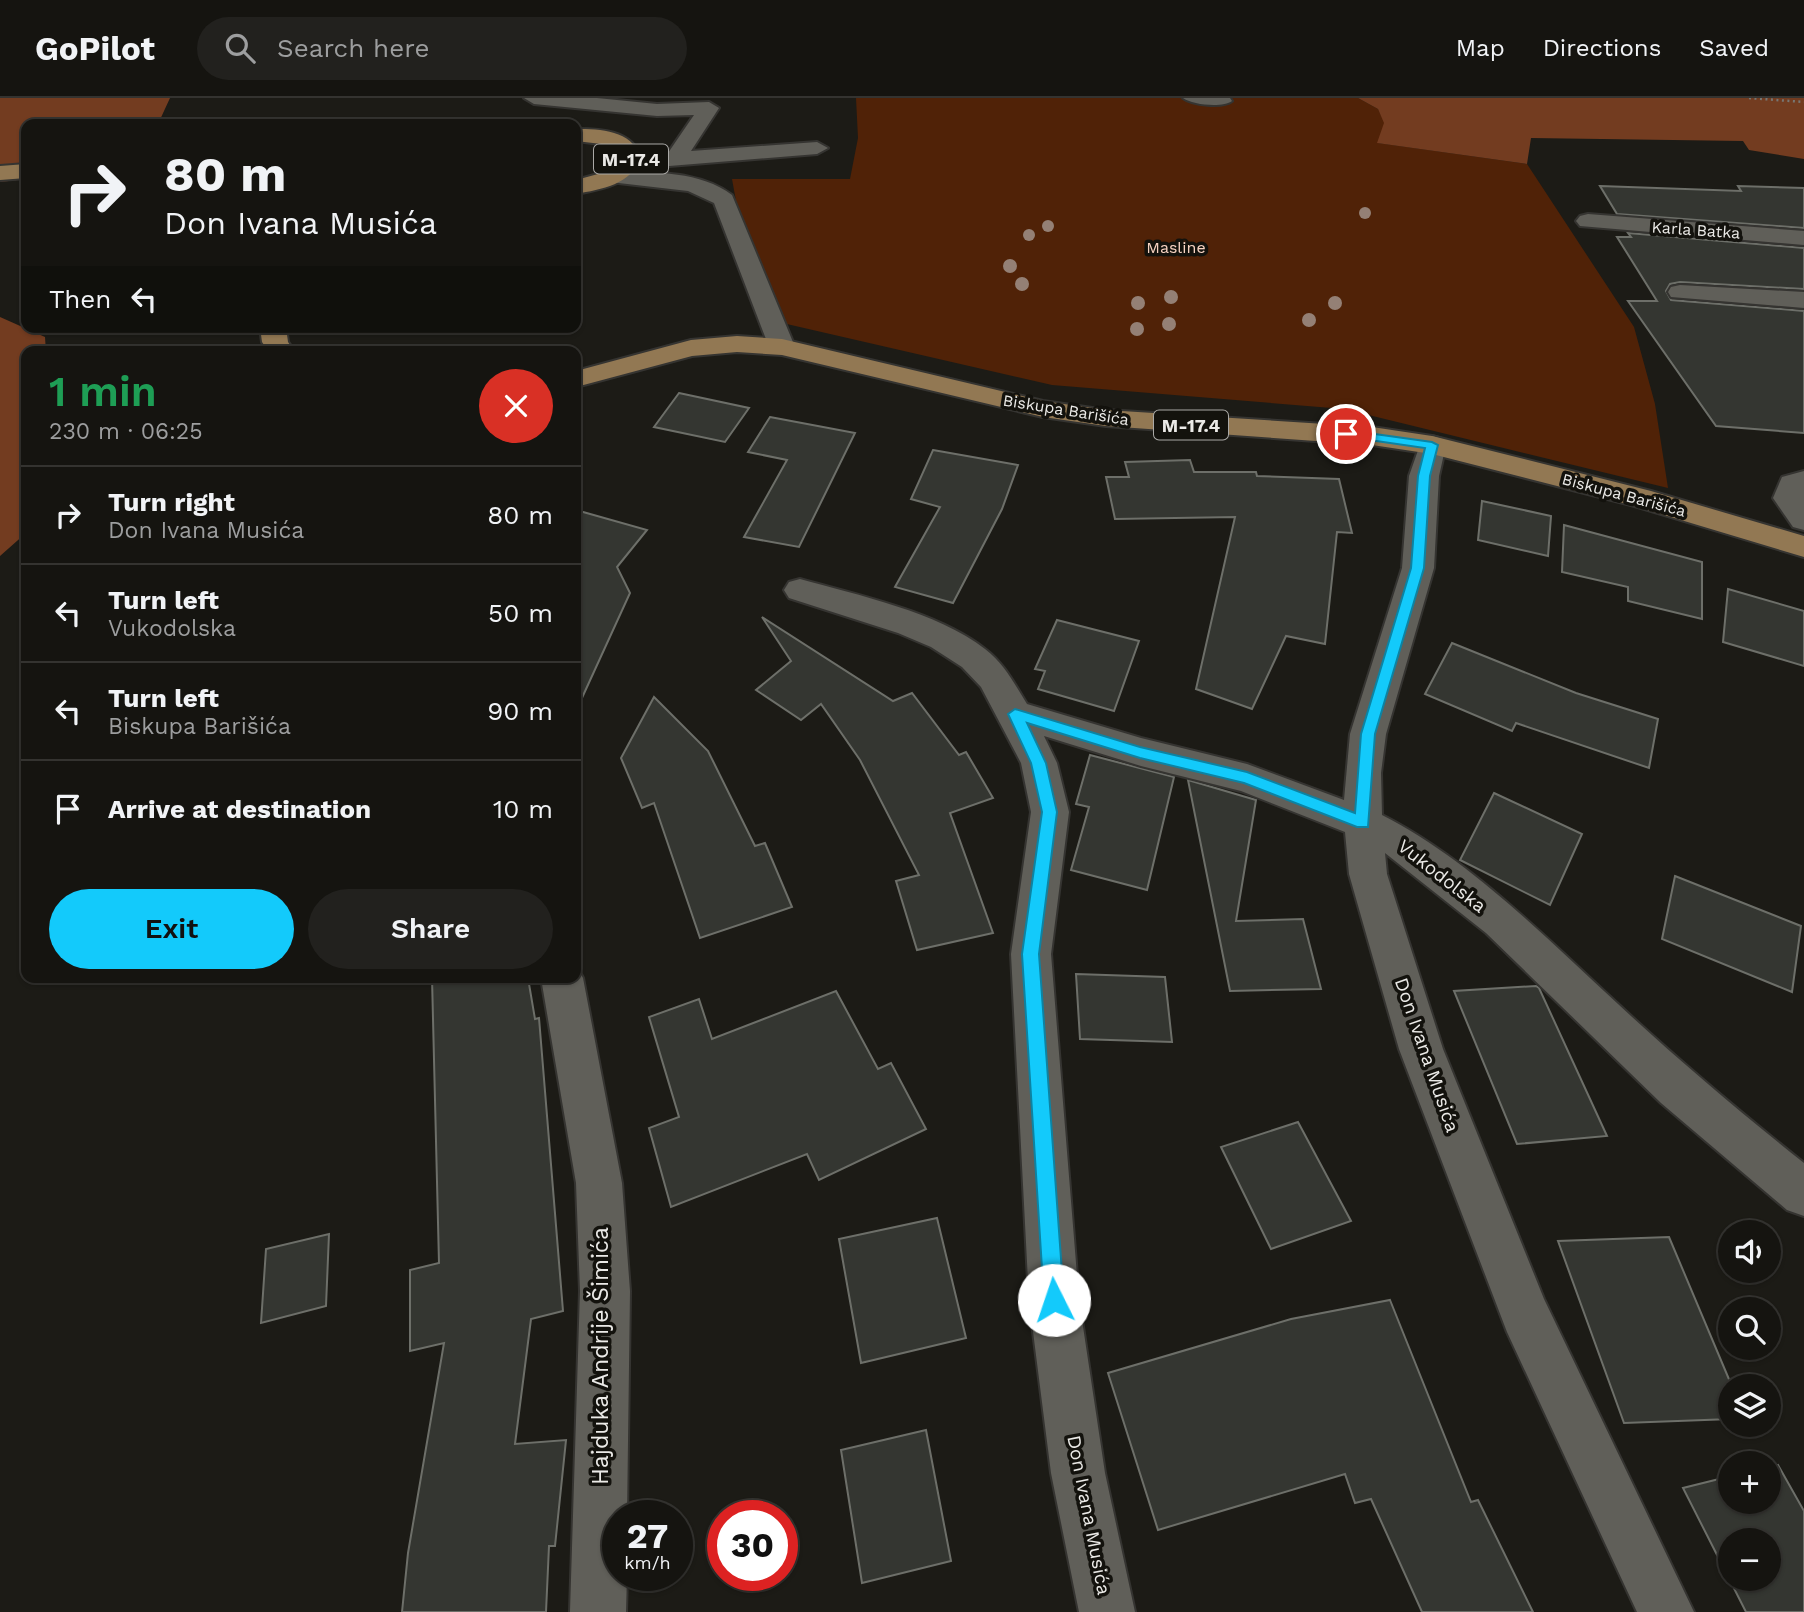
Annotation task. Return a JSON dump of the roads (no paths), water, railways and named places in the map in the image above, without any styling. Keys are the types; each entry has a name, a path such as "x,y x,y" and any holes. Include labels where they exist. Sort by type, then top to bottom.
{"main road":[{"name":"M-17.4","path":"581,135 600,136 625,144 631,153 624,170 581,185"},
{"path":"0,173 21,171"},
{"name":"Biskupa Barišića","path":"581,378 691,348 737,344 782,347 1043,409 1106,418 1371,436 1432,445 1640,498 1804,547"}],"street":[{"path":"534,98 643,109 710,103"},
{"path":"676,157 710,103"},
{"path":"624,170 676,157 817,148"},
{"path":"624,170 697,186 719,194 724,200 782,347"},
{"name":"Karla Batka","path":"1588,221 1804,237"},
{"path":"1680,292 1804,300"},
{"path":"1015,714 1140,752 1247,778 1363,823 1363,773 1368,734 1418,568 1424,476 1432,445"},
{"path":"1804,480 1793,484 1788,498 1804,520"},
{"name":"Don Ivana Musića","path":"800,590 844,602 943,639 974,658 984,668 1015,714 1039,763 1050,812 1031,954 1054,1300 1078,1473 1107,1612"},
{"name":"Vukodolska","path":"1363,823 1396,840 1500,921 1677,1087 1804,1193"},
{"name":"Don Ivana Musića","path":"1363,823 1368,874 1420,1049 1525,1314 1666,1612"},
{"name":"Hajduka Andrije Šimića","path":"563,983 599,1183 604,1278 598,1612"}],"lane":[{"path":"1189,98 1226,102"}],"park label":[{"name":"Masline","path":"1176,247"}]}
